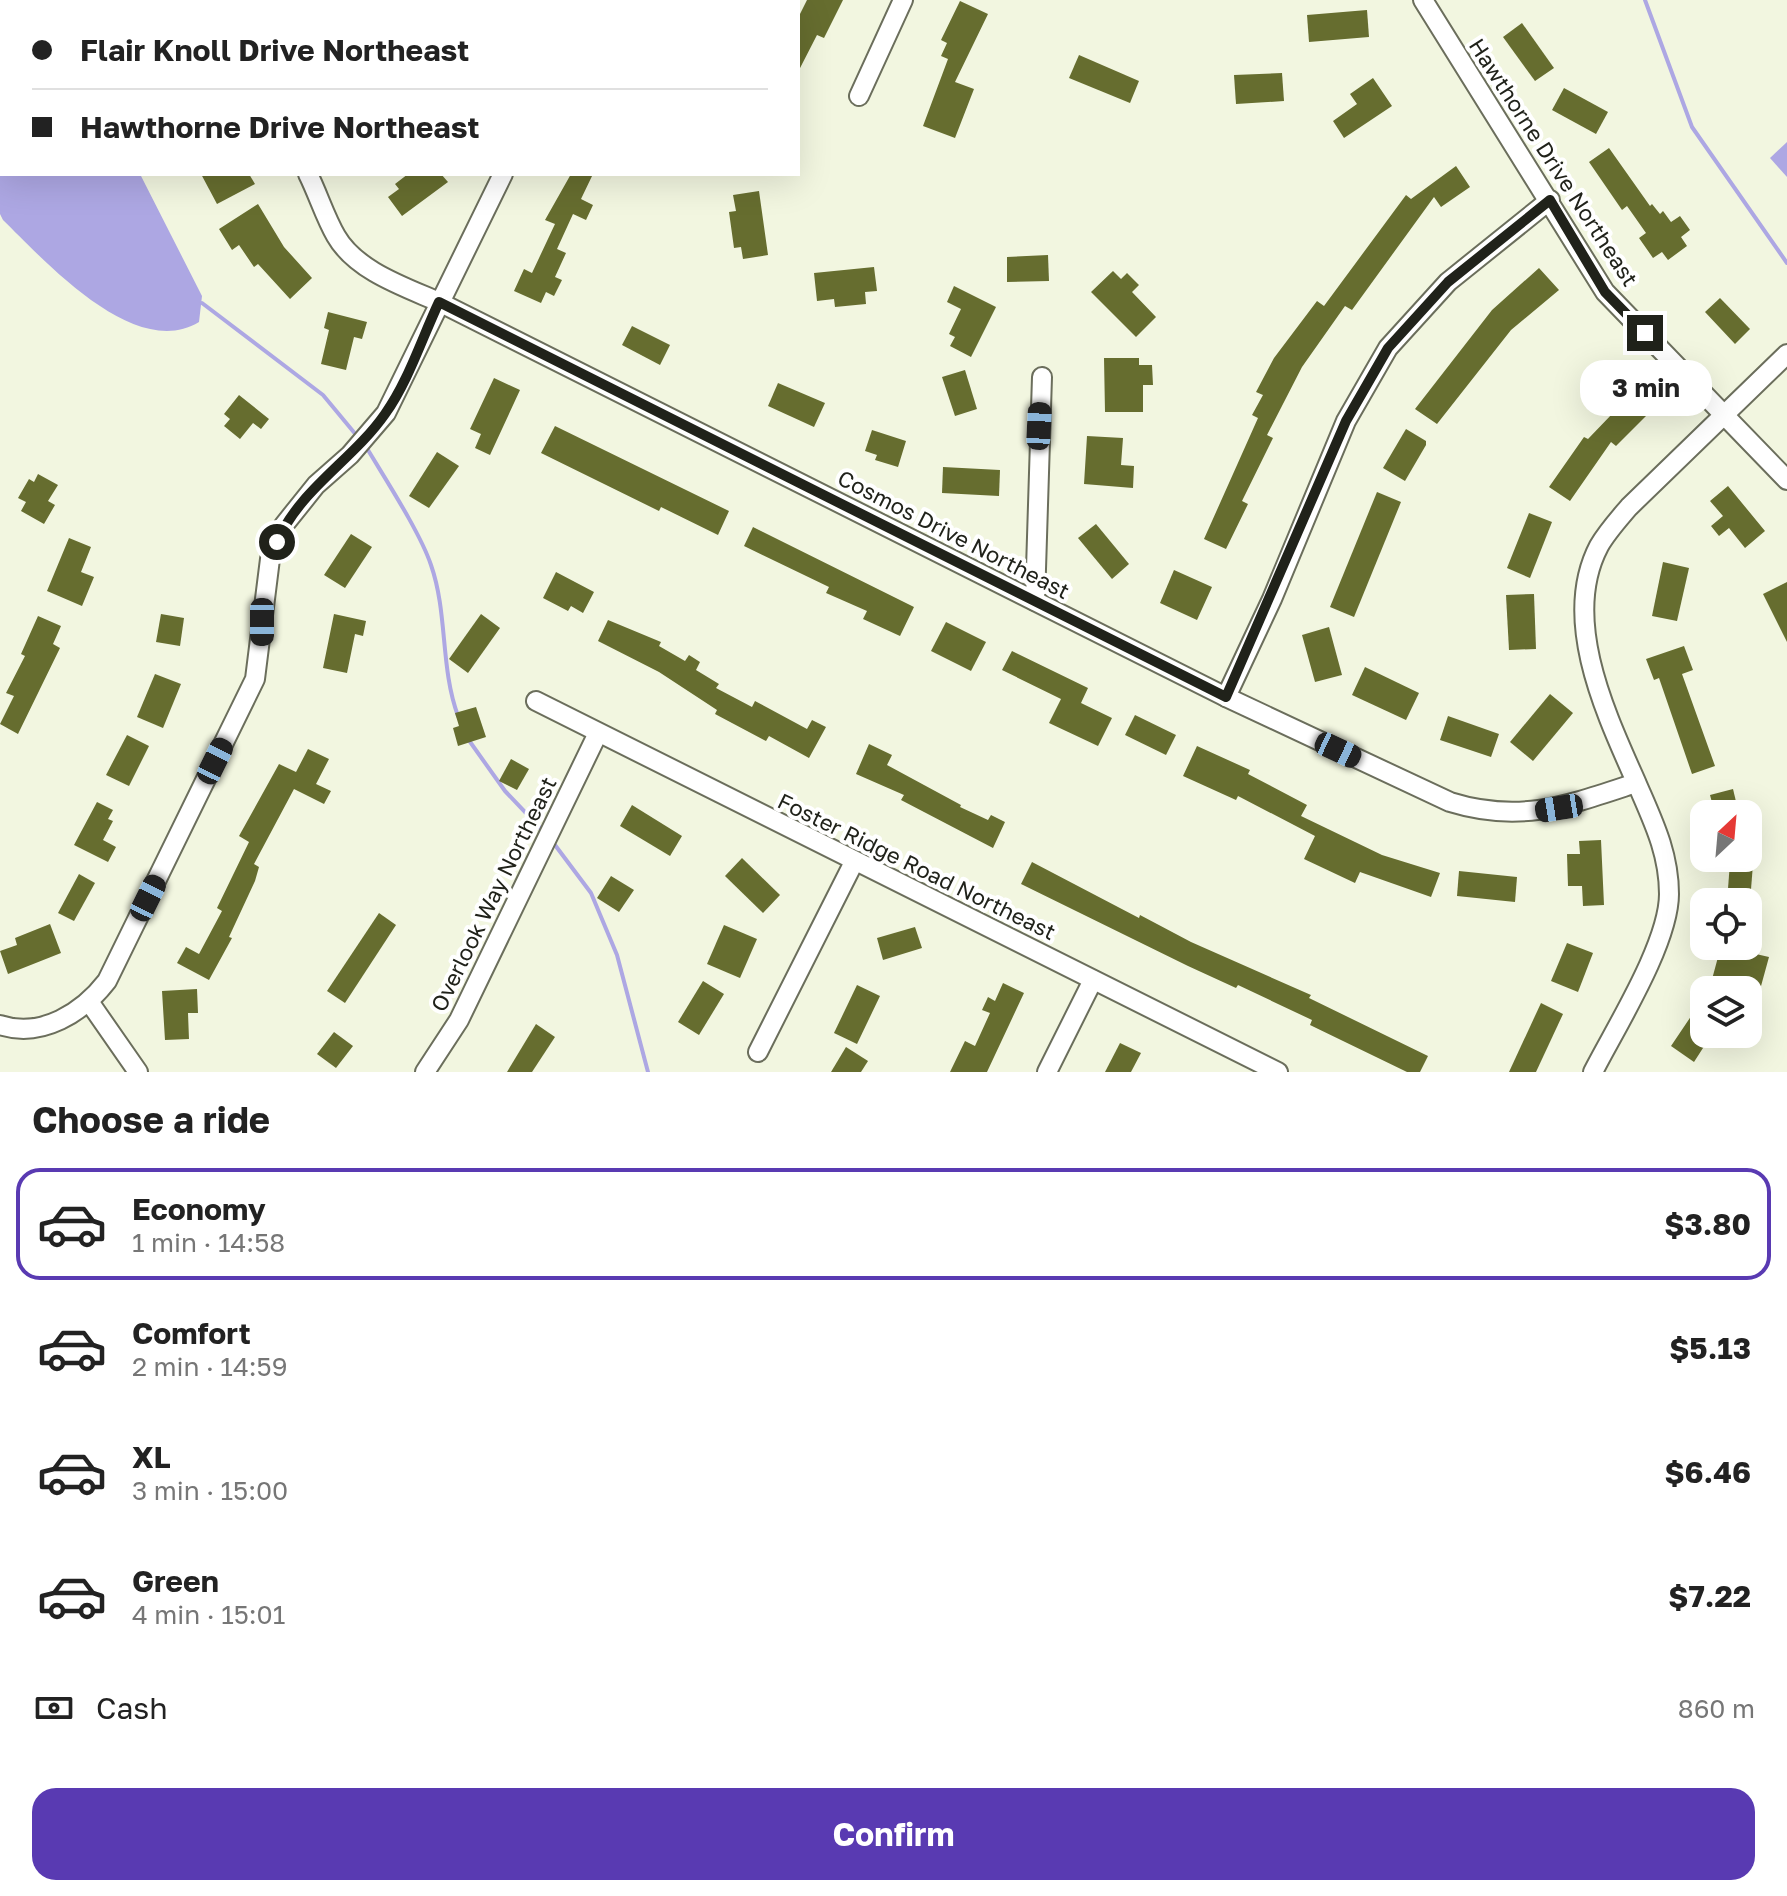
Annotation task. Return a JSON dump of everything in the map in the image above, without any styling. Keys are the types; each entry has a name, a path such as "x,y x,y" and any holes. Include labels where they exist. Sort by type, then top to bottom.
{"street":[{"path":"859,96 903,0"},
{"name":"Hawthorne Drive Northeast","path":"1423,0 1605,292 1787,480"},
{"name":"Cosmos Drive Northeast","path":"309,176 338,239 354,257 399,285 439,302 1226,697 1450,802 1480,812 1528,813 1559,808 1636,783"},
{"path":"0,1025 38,1028 90,1003 107,981 255,679 270,559 284,525 316,485 350,455 386,413 502,176"},
{"path":"1226,697 1346,421 1388,348 1448,282 1550,200"},
{"path":"1593,1072 1664,925 1669,896 1660,834 1636,783 1593,672 1586,614 1592,564 1611,529 1629,507 1787,354"},
{"path":"1035,601 1042,377"},
{"name":"Foster Ridge Road Northeast","path":"536,701 1278,1072"},
{"name":"Overlook Way Northeast","path":"425,1072 459,1020 598,733"},
{"path":"758,1052 854,862"},
{"path":"1047,1072 1093,980"},
{"path":"90,1003 138,1072"}],"shaded area":[{"path":"1787,142 1787,177 1770,158"},
{"path":"0,176 141,176 202,296 199,322 174,331 147,328 120,318 67,281 0,214"}],"building":[{"path":"807,0 843,0 824,38 817,35 800,68 800,14"},
{"path":"960,1 988,14 955,82 974,89 955,138 923,126 948,59 941,56 947,43 941,40"},
{"path":"1367,10 1369,37 1309,42 1307,15"},
{"path":"1522,23 1554,68 1535,81 1503,37"},
{"path":"1079,55 1139,81 1130,103 1069,78"},
{"path":"1282,73 1284,101 1236,104 1234,75"},
{"path":"1373,78 1392,106 1344,138 1333,121 1357,104 1350,94"},
{"path":"1564,88 1608,112 1596,134 1552,110"},
{"path":"1609,148 1650,206 1652,204 1660,214 1663,211 1671,222 1680,216 1690,230 1681,237 1687,246 1668,260 1662,252 1653,258 1639,238 1646,233 1627,206 1622,210 1589,162"},
{"path":"1456,166 1470,187 1441,207 1434,197 1352,310 1345,306 1302,367 1267,435 1273,438 1242,501 1248,504 1226,549 1204,539 1258,418 1252,415 1263,395 1256,392 1274,358 1317,301 1324,306 1406,195 1411,199"},
{"path":"202,176 250,176 255,184 217,204"},
{"path":"405,176 443,176 448,182 402,216 388,197 399,189 395,184"},
{"path":"570,176 592,176 581,199 593,205 586,220 573,214 557,249 566,253 555,277 562,280 554,296 546,292 541,303 514,291 524,269 532,273 555,224 545,220"},
{"path":"759,191 768,255 743,259 741,247 734,248 729,212 736,211 733,195"},
{"path":"258,204 284,247 312,278 290,299 258,264 254,267 239,245 232,250 219,229"},
{"path":"1048,255 1049,281 1007,282 1007,257"},
{"path":"874,267 877,291 865,292 866,304 835,307 834,299 817,301 814,273"},
{"path":"1539,268 1559,290 1511,330 1437,424 1415,409 1492,310"},
{"path":"1113,271 1121,279 1127,273 1139,285 1132,292 1156,317 1136,337 1091,292"},
{"path":"954,286 996,307 971,357 950,346 955,337 949,334 961,309 947,302"},
{"path":"1720,298 1750,329 1735,344 1705,312"},
{"path":"328,312 367,322 362,339 354,337 346,370 321,364 329,330 324,328"},
{"path":"632,326 670,345 660,365 622,345"},
{"path":"1104,358 1139,358 1139,365 1152,365 1153,385 1143,385 1143,412 1105,412"},
{"path":"965,370 977,409 955,416 942,377"},
{"path":"494,378 520,390 490,455 475,448 481,434 470,429"},
{"path":"778,383 825,403 814,427 768,406"},
{"path":"1638,387 1657,405 1616,446 1611,442 1570,501 1549,487 1584,437 1588,439"},
{"path":"239,395 269,419 261,429 253,423 240,439 224,426 230,419 224,414"},
{"path":"555,426 729,511 718,535 661,507 659,511 541,453"},
{"path":"1406,429 1426,441 1426,445 1405,481 1383,468"},
{"path":"872,430 906,441 898,467 875,460 877,455 865,451"},
{"path":"1087,436 1123,438 1121,465 1134,466 1133,488 1084,484"},
{"path":"437,452 459,466 429,508 409,496"},
{"path":"943,467 1000,470 999,496 942,493"},
{"path":"38,474 58,485 48,501 55,505 44,524 21,511 26,502 18,498 29,479 34,482"},
{"path":"1728,486 1765,531 1745,548 1729,528 1719,536 1711,526 1723,516 1710,501"},
{"path":"1377,492 1401,502 1354,617 1330,607"},
{"path":"1529,513 1552,522 1530,578 1507,568"},
{"path":"1096,524 1129,564 1112,579 1078,538"},
{"path":"753,527 914,607 900,636 863,619 867,611 826,593 829,587 744,546"},
{"path":"351,534 372,547 345,588 324,575"},
{"path":"69,538 91,547 81,572 94,577 82,606 47,591"},
{"path":"1663,562 1689,568 1677,621 1652,616"},
{"path":"1174,570 1212,587 1197,620 1160,603"},
{"path":"556,572 594,592 583,613 571,606 568,611 543,598"},
{"path":"1787,582 1787,642 1763,594"},
{"path":"1534,594 1536,649 1509,650 1506,595"},
{"path":"161,614 184,618 180,646 156,642"},
{"path":"334,614 366,621 363,636 355,634 347,673 323,668"},
{"path":"481,614 500,628 468,673 449,659"},
{"path":"38,616 61,626 53,644 60,648 18,734 0,724 14,696 6,693 25,656 21,654"},
{"path":"608,620 661,642 659,646 685,661 689,655 700,662 696,670 719,684 716,688 752,707 755,701 807,729 812,720 826,727 809,758 769,736 766,741 715,714 717,710 659,672 598,641"},
{"path":"946,622 986,642 971,671 931,651"},
{"path":"1329,627 1342,675 1315,682 1302,635"},
{"path":"1684,646 1693,670 1682,674 1715,766 1692,774 1659,678 1654,680 1646,659"},
{"path":"1012,651 1088,688 1081,703 1112,718 1098,746 1049,723 1061,699 1002,670"},
{"path":"1365,667 1419,693 1406,720 1352,695"},
{"path":"155,674 181,684 163,728 137,717"},
{"path":"1550,694 1573,713 1533,761 1510,742"},
{"path":"476,707 486,737 458,746 453,728 459,726 455,713"},
{"path":"1135,715 1176,735 1166,755 1125,735"},
{"path":"1448,716 1499,734 1491,757 1440,740"},
{"path":"127,735 149,746 129,786 106,775"},
{"path":"869,744 892,755 887,765 960,807 988,820 991,815 1005,822 993,848 901,800 904,795 856,774"},
{"path":"1197,746 1250,770 1248,774 1307,805 1301,816 1382,855 1440,873 1431,897 1360,872 1355,883 1304,859 1315,836 1238,796 1236,800 1183,776"},
{"path":"308,749 329,759 316,784 331,791 324,804 294,789 254,864 259,867 255,881 229,937 232,938 209,980 177,963 186,947 199,954 222,911 217,908 249,842 239,836 279,764 296,772"},
{"path":"511,759 529,769 517,790 499,781"},
{"path":"1733,789 1736,800 1711,800 1710,795"},
{"path":"97,802 113,810 108,819 113,821 103,840 116,847 108,862 74,845"},
{"path":"632,805 682,836 670,856 620,826"},
{"path":"1601,840 1604,905 1583,906 1582,886 1568,886 1567,854 1580,854 1579,841"},
{"path":"742,858 780,895 763,913 725,876"},
{"path":"1032,862 1139,918 1140,915 1191,942 1311,995 1309,998 1428,1056 1420,1072 1407,1072 1310,1025 1312,1020 1238,985 1236,988 1188,966 1021,884"},
{"path":"1459,871 1517,877 1515,902 1457,896"},
{"path":"1729,872 1752,872 1751,888 1728,888"},
{"path":"79,874 95,883 74,921 58,913"},
{"path":"611,876 634,890 619,912 597,898"},
{"path":"379,913 396,925 345,1003 327,991"},
{"path":"50,924 61,953 8,974 0,951 17,945 15,938"},
{"path":"724,925 757,939 740,978 707,964"},
{"path":"915,927 922,948 883,960 877,938"},
{"path":"1567,943 1593,953 1578,992 1551,981"},
{"path":"1762,955 1769,957 1762,982 1762,976 1713,976 1717,960 1762,960"},
{"path":"703,981 724,994 699,1035 678,1022"},
{"path":"1003,983 1024,993 987,1072 950,1072 965,1041 975,1046 990,1013 982,1010 988,997 995,1001"},
{"path":"857,985 880,996 857,1044 834,1033"},
{"path":"197,989 198,1013 188,1013 189,1039 165,1040 162,991"},
{"path":"1541,1003 1563,1014 1536,1072 1509,1072"},
{"path":"1690,1018 1690,1048 1703,1048 1694,1062 1671,1046"},
{"path":"536,1024 555,1037 532,1072 507,1072"},
{"path":"334,1032 353,1046 336,1068 317,1054"},
{"path":"1120,1043 1141,1053 1131,1072 1105,1072"},
{"path":"846,1047 868,1061 861,1072 831,1072"}],"waterway":[{"path":"1645,0 1692,127 1787,263"},
{"path":"202,303 323,395 357,436"},
{"path":"365,445 410,521 431,565 440,602 452,697 458,716"},
{"path":"468,739 505,791 543,831"},
{"path":"552,841 591,893 617,955 648,1072"}],"route":[{"path":"277,542 284,525 316,485 350,455 386,413 439,302 1226,697 1272,599 1346,421 1388,348 1417,312 1448,282 1550,200 1605,292 1645,333"}]}
